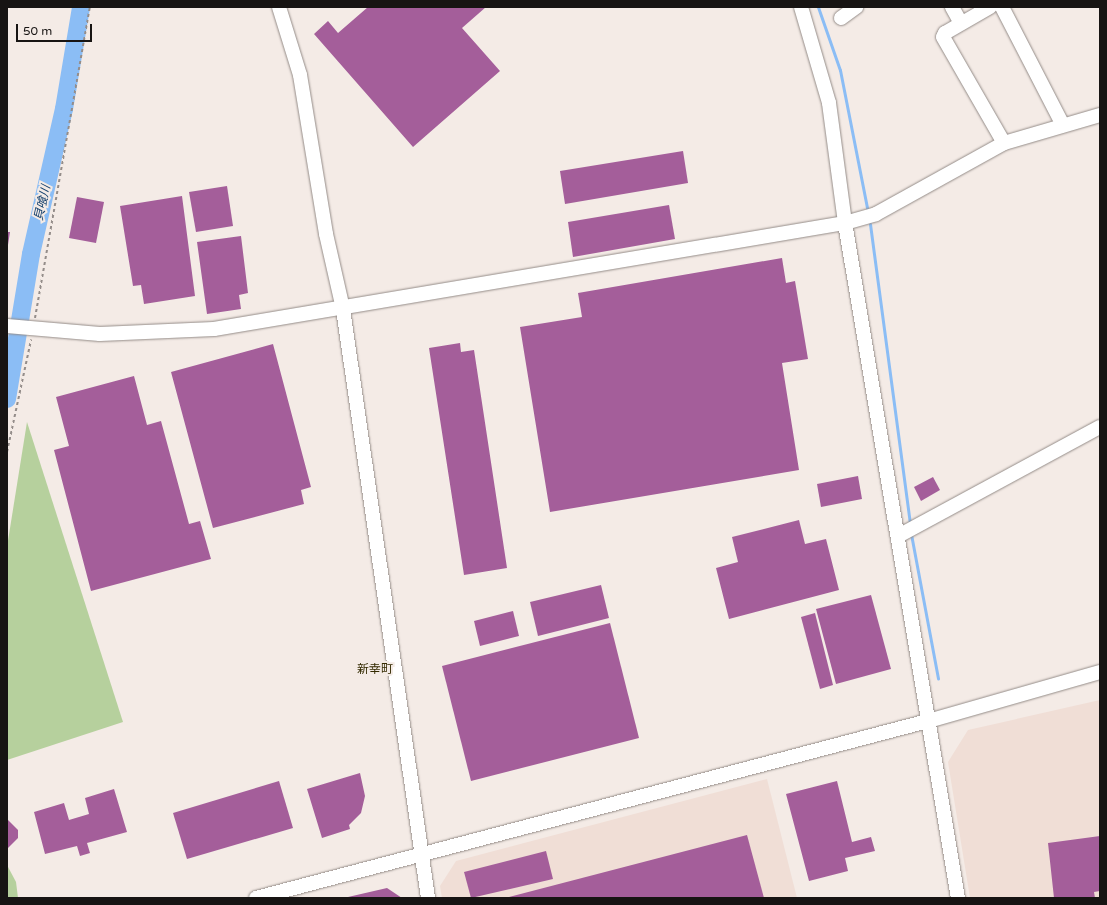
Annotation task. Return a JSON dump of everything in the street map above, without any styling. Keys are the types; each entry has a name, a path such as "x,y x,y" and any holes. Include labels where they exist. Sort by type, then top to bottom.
{"street":[{"path":"279,7 300,75 326,234 343,309 428,898"},
{"path":"801,7 829,104 845,223 900,535 928,721 958,898"},
{"path":"841,18 856,7"},
{"path":"952,7 961,24"},
{"path":"990,7 944,33 943,38 1004,143"},
{"path":"1002,7 1063,125"},
{"path":"8,326 31,329 163,334 343,309 845,223 876,214 1004,143 1100,115"},
{"path":"900,535 1100,427"},
{"path":"256,898 928,721 1100,672"}],"path":[{"path":"7,452 90,7"}],"shaded area":[{"path":"1100,700 1100,898 970,898 948,762 968,730"},
{"path":"767,779 797,898 442,898 440,886 456,861"}],"green space":[{"path":"27,422 123,722 7,760 7,547"},
{"path":"7,865 16,882 18,898 7,898"}],"building":[{"path":"368,7 486,7 462,28 500,71 413,147 314,34 328,21 338,33"},
{"path":"683,151 688,183 565,204 560,171"},
{"path":"227,186 233,226 196,232 189,192"},
{"path":"182,196 195,296 144,304 141,285 133,286 120,206"},
{"path":"77,197 104,202 96,243 69,238"},
{"path":"669,205 675,239 573,257 568,222"},
{"path":"7,232 10,232 8,245 7,245"},
{"path":"241,236 248,293 239,295 241,309 207,314 197,242"},
{"path":"782,258 786,283 795,281 808,359 782,363 799,470 550,512 520,327 582,317 578,293"},
{"path":"460,343 461,352 474,350 507,568 464,575 429,348"},
{"path":"273,344 311,487 301,490 304,504 213,528 171,372"},
{"path":"134,376 147,425 161,421 189,524 200,521 211,559 91,591 54,450 69,446 56,397"},
{"path":"858,476 862,499 821,507 817,484"},
{"path":"933,477 940,490 921,501 914,487"},
{"path":"799,520 805,544 826,539 839,590 729,619 716,568 738,562 732,537"},
{"path":"601,585 609,618 538,636 530,602"},
{"path":"871,595 891,669 836,684 816,609"},
{"path":"513,611 519,636 480,646 474,621"},
{"path":"815,613 833,685 820,689 801,617"},
{"path":"610,623 639,738 471,781 442,666"},
{"path":"360,773 365,796 361,813 349,825 350,829 322,838 307,789"},
{"path":"279,781 293,828 187,859 173,813"},
{"path":"837,781 852,842 871,837 875,851 845,858 848,871 809,881 786,794"},
{"path":"114,789 127,832 87,843 90,853 80,856 77,846 45,854 34,812 64,803 69,820 89,814 85,798"},
{"path":"7,819 18,830 18,838 7,849"},
{"path":"747,835 764,898 509,898 509,897"},
{"path":"1100,836 1100,891 1094,892 1095,898 1054,898 1048,843"},
{"path":"546,851 553,879 471,898 464,872"},
{"path":"387,888 402,898 348,898 348,897"}],"waterway":[{"name":"貝喰川","path":"7,399 31,254 64,109 81,7"},
{"path":"818,7 840,70 868,213"},
{"path":"870,224 910,525"},
{"path":"911,534 938,678"}],"district":[{"name":"新幸町","path":"375,670"}]}
